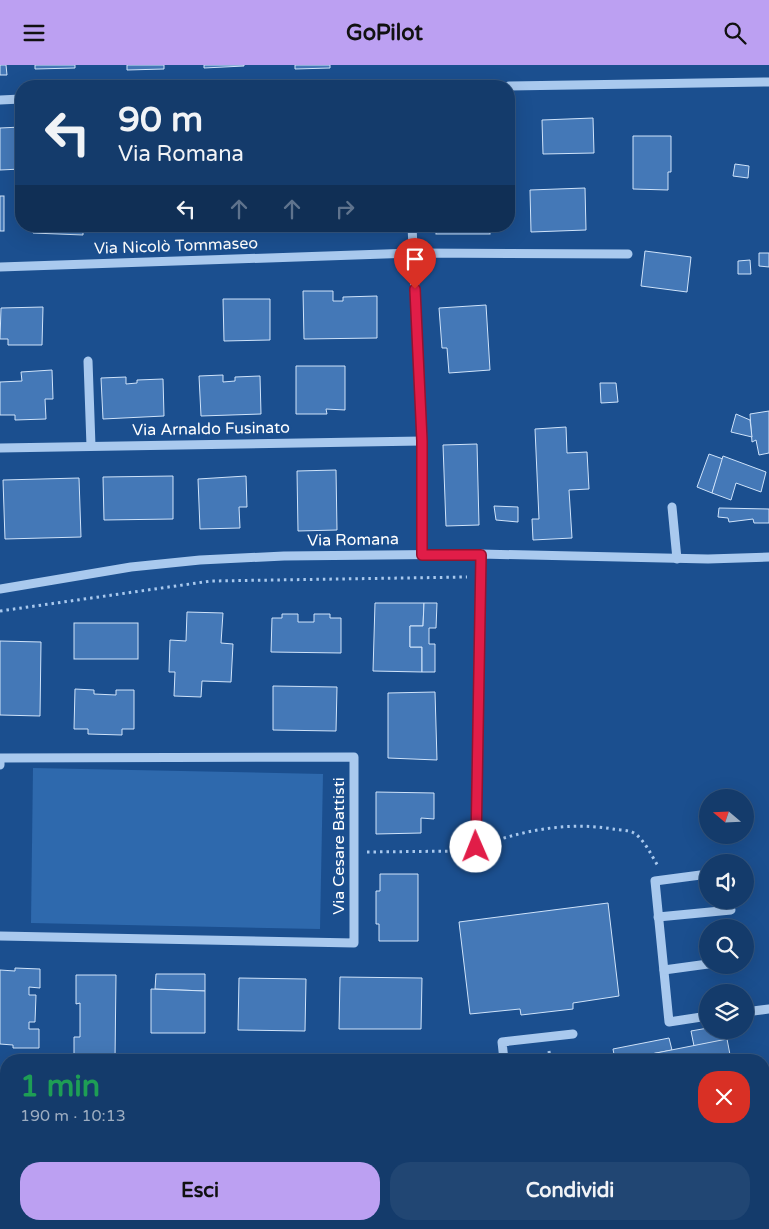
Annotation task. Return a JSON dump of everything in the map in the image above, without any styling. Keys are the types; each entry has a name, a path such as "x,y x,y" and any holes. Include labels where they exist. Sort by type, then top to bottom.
{"street":[{"path":"515,86 769,82"},
{"path":"0,100 15,99"},
{"path":"412,232 422,441 422,555"},
{"name":"Via Nicolò Tommaseo","path":"0,267 413,253 628,253"},
{"path":"88,361 91,446"},
{"name":"Via Arnaldo Fusinato","path":"0,448 422,441"},
{"path":"672,507 677,559"},
{"name":"Via Romana","path":"0,589 131,567 200,559 422,555 677,559 769,557"},
{"path":"476,847 481,555"},
{"name":"Via Cesare Battisti","path":"0,765 0,757 354,757 354,943 0,936"},
{"path":"699,876 655,881 669,1022 699,1017"},
{"path":"658,917 731,910"},
{"path":"664,970 699,965"},
{"path":"754,1011 769,1009"},
{"path":"503,1054 502,1042 573,1034"}],"path":[{"path":"0,611 211,581 480,577"},
{"path":"354,852 455,851 550,828 572,825 632,832 642,841 660,870"}],"shaded area":[{"path":"33,768 323,774 320,929 31,923"}],"building":[{"path":"0,65 6,65 7,75 0,75"},
{"path":"35,65 75,65 75,68 35,69"},
{"path":"127,65 164,65 164,69 127,70"},
{"path":"204,65 244,65 244,66 204,68"},
{"path":"295,65 330,65 330,68 295,69"},
{"path":"593,118 594,153 543,154 542,120"},
{"path":"15,127 15,169 0,170 0,128"},
{"path":"633,136 671,136 671,172 668,172 668,190 633,189"},
{"path":"735,164 749,166 748,178 733,176"},
{"path":"585,188 586,230 531,232 530,190"},
{"path":"0,196 4,196 4,231 0,231"},
{"path":"83,232 83,235 33,233"},
{"path":"436,232 490,232 490,234 436,234"},
{"path":"645,251 691,257 687,292 641,286"},
{"path":"759,253 769,253 769,267 759,266"},
{"path":"750,260 751,274 738,274 738,261"},
{"path":"303,291 333,291 333,301 343,301 343,297 377,296 377,338 304,339"},
{"path":"223,299 270,299 270,340 224,341"},
{"path":"486,305 490,370 449,373 447,348 442,348 439,308"},
{"path":"43,307 42,345 8,345 8,339 0,339 1,308"},
{"path":"296,366 345,366 345,410 326,409 327,414 296,414"},
{"path":"52,370 53,399 45,399 46,419 15,420 15,415 0,415 0,382 22,381 21,372"},
{"path":"223,375 223,382 235,381 235,377 260,376 261,414 201,416 199,376"},
{"path":"126,377 126,384 137,383 137,380 163,379 164,416 103,419 101,378"},
{"path":"600,383 616,383 618,402 601,403"},
{"path":"769,411 769,453 759,455 756,440 752,442 750,414"},
{"path":"736,414 750,420 752,437 731,432"},
{"path":"566,427 567,453 587,452 589,489 569,490 572,538 533,540 532,519 539,519 535,429"},
{"path":"477,444 479,525 446,526 443,445"},
{"path":"709,454 723,459 712,493 697,487"},
{"path":"723,456 766,472 761,492 736,483 731,500 712,493"},
{"path":"336,470 337,530 298,531 297,471"},
{"path":"173,476 173,519 104,520 103,477"},
{"path":"246,476 247,507 239,507 240,528 200,529 198,479"},
{"path":"79,478 81,537 5,539 3,480"},
{"path":"494,506 518,507 518,522 496,520"},
{"path":"719,508 769,509 769,523 754,523 753,519 729,522 728,518 718,517"},
{"path":"375,603 424,603 423,626 410,626 410,647 422,647 422,672 373,671"},
{"path":"424,603 437,603 436,628 429,628 429,644 435,644 435,672 422,672 422,647 410,647 410,626 423,626"},
{"path":"187,612 223,613 221,643 233,644 231,682 202,681 201,697 174,696 175,672 169,672 170,640 186,641"},
{"path":"282,614 298,614 298,622 314,622 314,614 330,614 330,618 341,618 341,653 271,652 272,618 282,618"},
{"path":"74,623 138,623 138,659 74,659"},
{"path":"0,641 41,642 40,716 0,715"},
{"path":"273,686 337,687 336,731 273,730"},
{"path":"75,689 94,690 94,694 116,695 116,690 134,690 134,729 122,729 122,735 88,734 88,729 74,729"},
{"path":"435,692 437,760 388,758 388,693"},
{"path":"376,792 434,793 434,819 421,818 421,833 376,834"},
{"path":"380,874 418,874 418,941 379,941 379,924 376,924 376,891 380,891"},
{"path":"608,903 619,996 573,1003 573,1009 521,1015 520,1009 470,1014 459,922"},
{"path":"15,968 40,969 40,988 29,987 29,995 36,995 35,1022 29,1022 29,1029 39,1029 39,1048 13,1048 13,1045 0,1044 0,970 15,971"},
{"path":"156,974 205,974 205,991 155,989"},
{"path":"76,975 116,975 115,1054 74,1054 74,1037 80,1037 80,1003 76,1004"},
{"path":"340,977 422,978 421,1029 339,1029"},
{"path":"239,978 306,979 305,1031 238,1030"},
{"path":"151,989 205,991 205,1033 151,1033"},
{"path":"699,1030 699,1039 725,1040 694,1046 691,1031"},
{"path":"669,1038 672,1050 651,1054 614,1054 613,1049"},
{"path":"727,1039 730,1054 651,1054"}],"route":[{"path":"415,289 422,441 422,555 481,555 476,847"}]}
